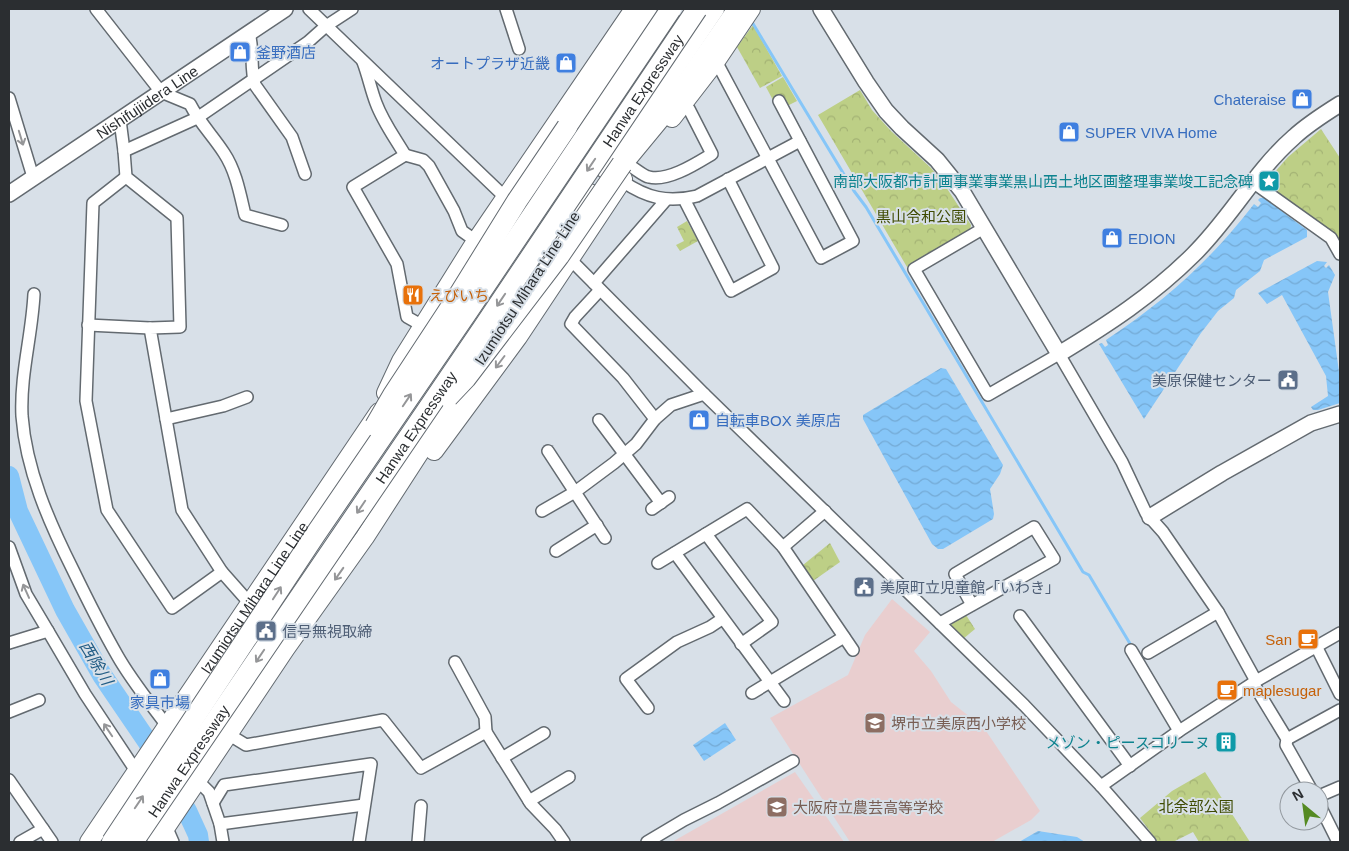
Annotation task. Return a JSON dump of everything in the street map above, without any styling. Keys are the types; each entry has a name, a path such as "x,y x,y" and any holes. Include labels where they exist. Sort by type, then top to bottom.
{"highway":[{"path":"315,535 393,395 460,293 516,201 647,9"},
{"name":"Hanwa Expressway","path":"112,842 315,535 671,9"},
{"name":"Hanwa Expressway","path":"133,842 697,9"},
{"path":"625,171 727,9"},
{"path":"401,447 466,378 625,171 738,9"}],"main road":[{"path":"374,419 401,361 476,241 634,9"},
{"name":"Izumiotsu Mihara Line Line","path":"89,842 374,419 660,9"},
{"name":"Izumiotsu Mihara Line Line","path":"156,842 170,829 196,781 365,537 554,244 637,127 715,9"},
{"path":"365,537 382,520 518,337 570,260 625,171 683,105 716,62 751,9"}],"street":[{"name":"Nishifujiidera Line","path":"9,194 285,9"},
{"path":"309,9 554,244 704,394 1024,705 1101,786 1150,842"},
{"path":"124,150 197,118 308,42 326,26 352,9"},
{"path":"506,9 520,49"},
{"path":"821,9 873,93 894,120 937,160 950,176 984,228 1122,462 1150,518 1163,532 1218,612 1287,739 1286,745 1306,781"},
{"path":"102,11 161,92 190,104 197,118 225,154 237,181 245,216 282,225"},
{"path":"249,33 253,44 253,79 255,85 292,138 305,174"},
{"path":"361,57 370,80 375,102 384,122 406,155 423,160 428,166 454,211 462,231 476,241"},
{"path":"716,62 821,258 852,241 779,101"},
{"path":"9,98 30,180"},
{"path":"984,228 914,269 988,395 1059,354 1128,310 1163,282 1194,255 1224,222 1254,183 1294,137 1340,104"},
{"path":"625,171 648,177 664,177 691,166 712,154 689,109 683,105"},
{"path":"88,325 150,328 180,327 177,218 126,177 120,120"},
{"path":"625,171 638,192 666,200 684,199 697,196 800,142"},
{"path":"406,155 353,187 397,264 407,316 423,326"},
{"path":"126,177 93,203 86,402 106,510 172,608 222,572"},
{"path":"684,199 731,291 773,268 728,179"},
{"path":"1254,183 1332,239 1340,254"},
{"path":"655,419 623,378 571,324 597,287 666,200"},
{"path":"34,294 23,381 22,414 25,443 41,500 58,541 117,655 166,728"},
{"path":"150,328 182,510 222,572 250,605 294,638"},
{"path":"542,511 575,492 624,454 636,444 655,419 671,405 704,394"},
{"path":"166,419 223,406 247,397"},
{"path":"1150,518 1222,473 1311,423 1340,414"},
{"path":"598,420 661,503"},
{"path":"548,450 605,538"},
{"path":"658,563 747,509 784,547 853,650"},
{"path":"784,547 825,512"},
{"path":"556,551 597,525"},
{"path":"940,623 1054,559 1034,527 955,574 972,605"},
{"path":"706,534 772,622 741,644"},
{"path":"9,548 26,594 85,694 137,769"},
{"path":"675,553 784,701"},
{"path":"1148,653 1218,612"},
{"path":"1020,616 1130,766"},
{"path":"648,708 626,679 677,642 710,627 722,619"},
{"path":"9,643 48,631"},
{"path":"1101,786 1179,730 1255,682 1340,633"},
{"path":"752,692 844,637"},
{"path":"1316,646 1340,694"},
{"path":"1131,650 1179,730"},
{"path":"455,662 485,717 486,732 529,801 555,829 564,842"},
{"path":"9,712 39,700"},
{"path":"1287,739 1340,710"},
{"path":"228,734 246,745 383,720 421,768 486,732"},
{"path":"502,758 544,733"},
{"path":"647,842 793,761"},
{"path":"213,803 224,785 371,764 359,842"},
{"path":"529,801 569,777"},
{"path":"9,780 52,842"},
{"path":"196,781 209,792 224,842"},
{"path":"220,824 364,804"},
{"path":"418,842 421,806"},
{"path":"1329,824 1338,842"},
{"path":"20,842 44,829"}],"shaded area":[{"name":"堺市立美原西小学校","path":"892,599 930,632 914,651 931,671 951,702 984,728 1040,811 1031,820 992,842 850,842 770,718 848,675 865,635"},
{"name":"大阪府立農芸高等学校","path":"795,772 844,842 672,842"}],"green space":[{"path":"753,25 782,76 760,88 737,47"},
{"path":"783,77 797,101 787,106 775,104 766,87"},
{"name":"黒山令和公園","path":"860,90 872,110 891,131 931,168 971,225 970,231 907,267 818,115"},
{"path":"1321,129 1340,158 1340,245 1267,187 1267,181 1288,157"},
{"path":"687,221 698,241 680,251 676,245 684,241 677,227"},
{"path":"830,543 840,562 813,581 803,565"},
{"path":"966,615 975,629 963,639 951,627 952,623"},
{"name":"北余部公園","path":"1205,772 1250,842 1199,842 1193,832 1173,842 1158,842 1140,818 1172,791"}],"water":[{"path":"1264,198 1307,230 1307,237 1264,260 1260,271 1236,290 1234,298 1218,311 1201,333 1144,419 1099,344 1102,343 1105,347 1108,345 1106,340 1148,310 1204,262 1254,204 1258,207 1261,203 1258,200"},
{"path":"1317,261 1327,262 1324,266 1326,268 1329,265 1335,275 1328,292 1340,379 1340,403 1313,410 1311,407 1328,396 1326,376 1282,295 1267,304 1258,293"},
{"path":"941,368 946,369 1003,465 1000,474 990,489 993,519 943,549 938,549 932,544 863,419 863,415"},
{"path":"725,723 736,740 704,761 693,745"},
{"path":"1038,831 1077,837 1085,842 1019,842"}],"waterway":[{"path":"751,24 752,22 854,191 866,207 1083,572 1089,575 1132,647"},
{"name":"西除川","path":"9,476 18,511 65,610 102,675 147,741 187,811 198,835 199,842"}],"place":[{"name":"釜野酒店","path":"240,52"},
{"name":"オートプラザ近畿","path":"566,63"},
{"name":"Chateraise","path":"1302,99"},
{"name":"SUPER VIVA Home","path":"1069,132"},
{"name":"南部大阪都市計画事業事業黒山西土地区画整理事業竣工記念碑","path":"1269,181"},
{"name":"EDION","path":"1112,238"},
{"name":"えびいち","path":"413,295"},
{"name":"美原保健センター","path":"1288,380"},
{"name":"自転車BOX 美原店","path":"699,420"},
{"name":"美原町立児童館「いわき」","path":"864,587"},
{"name":"信号無視取締","path":"266,631"},
{"name":"San","path":"1308,639"},
{"name":"家具市場","path":"160,679"},
{"name":"maplesugar","path":"1227,690"},
{"name":"堺市立美原西小学校","path":"875,723"},
{"name":"メゾン・ピースコリーヌ","path":"1226,742"},
{"name":"大阪府立農芸高等学校","path":"777,807"}]}
